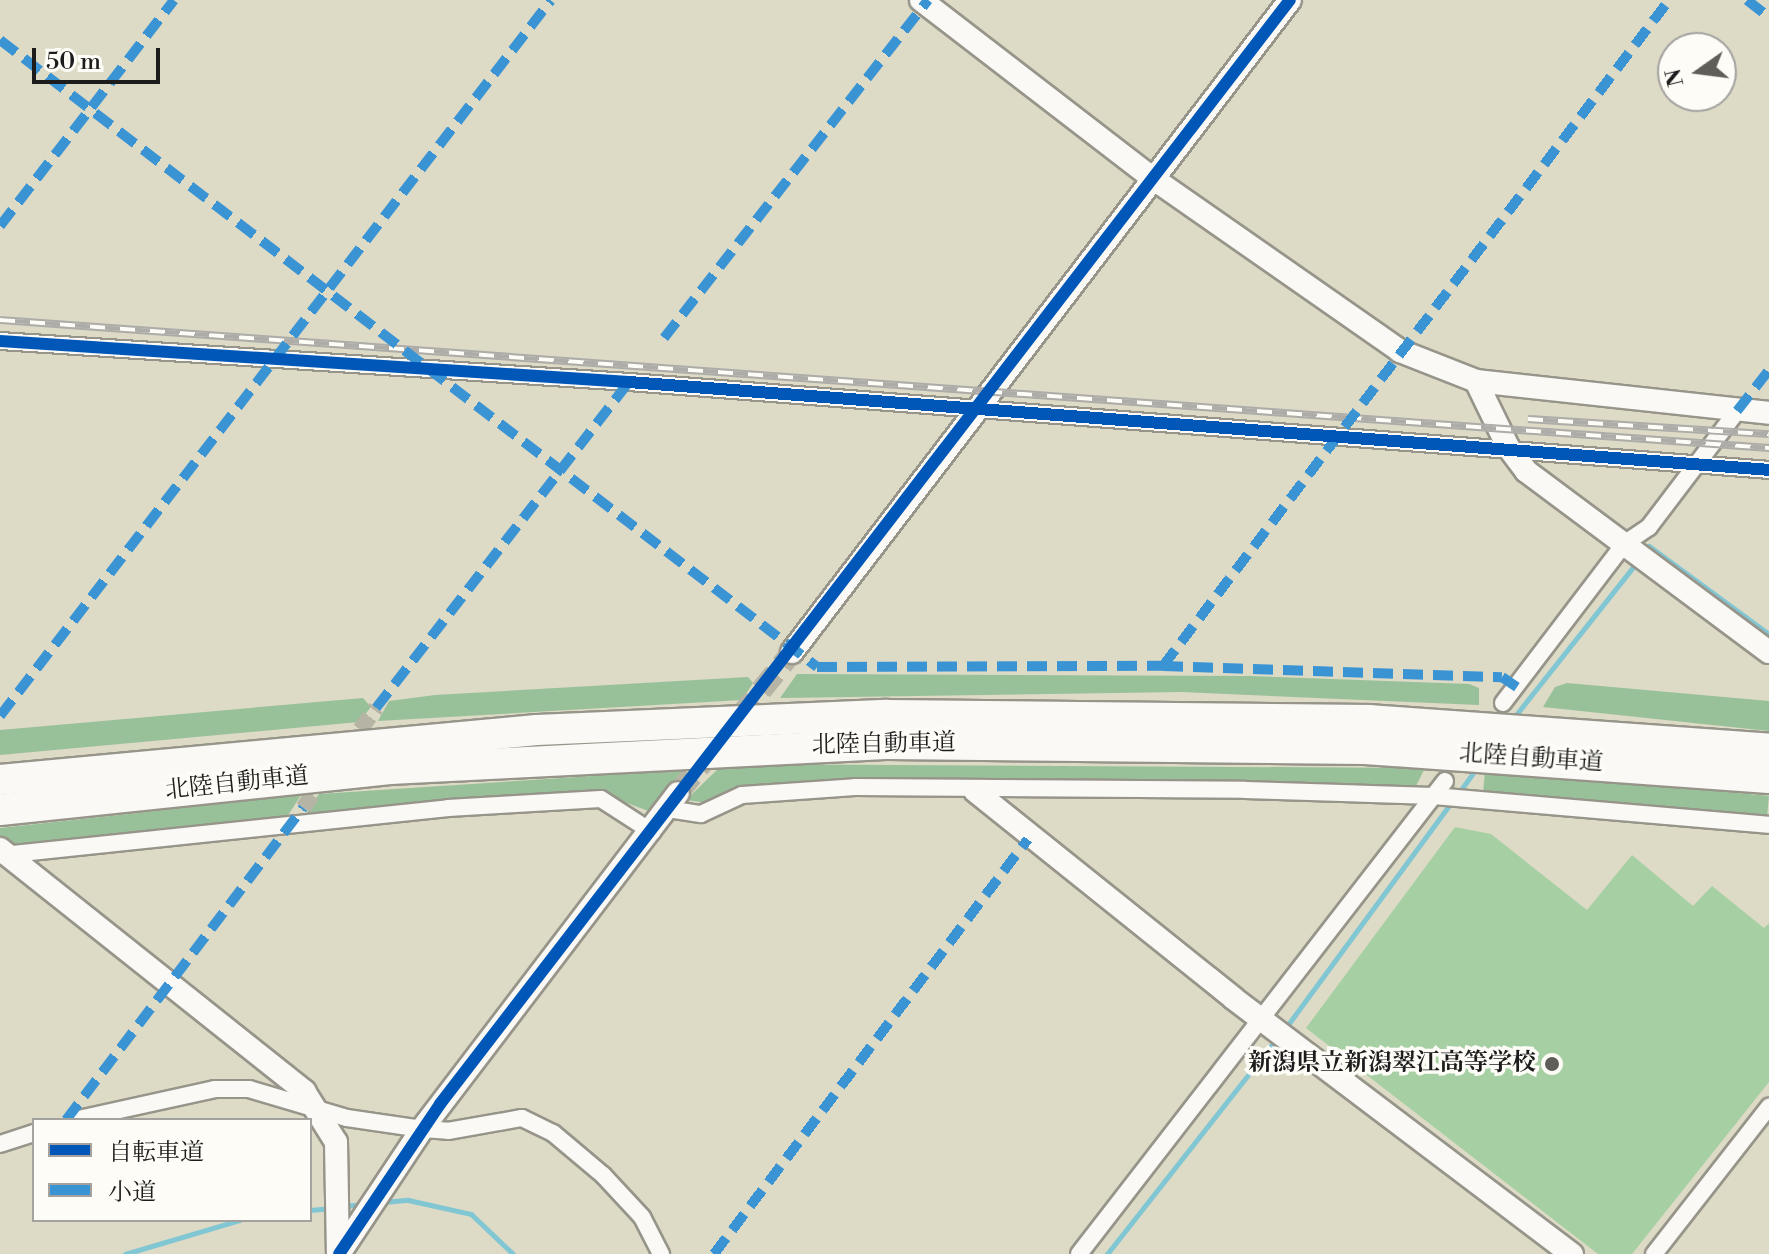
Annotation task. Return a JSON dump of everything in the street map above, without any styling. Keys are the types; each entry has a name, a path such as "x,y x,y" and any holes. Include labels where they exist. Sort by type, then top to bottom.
{"highway":[{"name":"北陸自動車道","path":"0,780 491,733 887,715 1369,720 1769,749"},
{"name":"北陸自動車道","path":"0,810 390,769 888,744 1365,749 1769,778"}],"street":[{"path":"921,0 1151,177 1372,334 1476,381 1769,413"},
{"path":"792,652 1077,283 1151,177 1290,0"},
{"path":"0,341 1508,447 1769,470"},
{"path":"1476,381 1508,447 1526,471 1769,652"},
{"path":"1503,703 1624,544 1649,527 1737,411"},
{"path":"1079,1254 1445,781"},
{"path":"338,1254 422,1129 673,801 701,814 742,795 790,790 1245,790 1433,796 1769,825"},
{"path":"975,791 1028,839 1572,1254"},
{"path":"2,853 448,808 601,799 652,832"},
{"path":"2,853 304,1091 336,1142 338,1254"},
{"path":"83,1118 215,1089 249,1089 314,1109 422,1129 448,1131 522,1118 553,1133 642,1217 661,1254"},
{"path":"1654,1254 1769,1107"},
{"path":"0,1144 32,1134"}],"green space":[{"path":"797,674 1249,676 1469,684 1479,688 1479,705 1181,692 780,698"},
{"path":"748,677 753,683 742,700 378,721 389,701 435,695"},
{"path":"1567,683 1769,701 1769,731 1543,707 1555,687"},
{"path":"363,698 371,707 359,722 0,755 0,730"},
{"path":"723,764 1425,768 1414,790 857,780 740,787 708,803 686,800"},
{"path":"684,770 651,812 603,794 303,818 319,794"},
{"path":"1485,771 1769,796 1767,818 1483,793"},
{"path":"301,795 287,817 13,845 0,837 0,828"},
{"name":"新潟県立新潟翠江高等学校","path":"1455,827 1491,834 1587,910 1632,855 1693,906 1712,886 1764,928 1769,923 1769,1082 1632,1254 1598,1254 1306,1028"}],"waterway":[{"path":"1645,551 1649,546 1769,634"},
{"path":"1511,721 1637,562"},
{"path":"1457,795 1477,767"},
{"path":"1284,1030 1451,803"},
{"path":"1107,1254 1277,1038"},
{"path":"383,1202 408,1200 471,1214 513,1254"},
{"path":"343,1206 365,1204"},
{"path":"312,1210 333,1208"},
{"path":"125,1254 233,1222"}],"tunnel":[{"path":"678,793 792,652"},
{"path":"346,749 376,708"},
{"path":"303,808 325,777"}],"railway":[{"path":"0,320 1769,448"},
{"path":"1528,419 1769,434"}],"marked path":[{"path":"0,226 174,0"},
{"path":"0,716 551,0"},
{"path":"664,338 928,0"},
{"path":"1163,666 1669,0"},
{"path":"1747,0 1769,17"},
{"path":"0,40 817,667 1163,666 1502,677 1517,687"},
{"path":"1737,411 1769,370"},
{"path":"376,708 629,382"},
{"path":"68,1118 303,808"},
{"path":"714,1254 1028,839"}],"cycle path":[{"path":"339,1254 440,1104 1290,0"},
{"path":"0,341 629,382 1769,470"}],"place":[{"name":"新潟県立新潟翠江高等学校","path":"1552,1064"}]}
